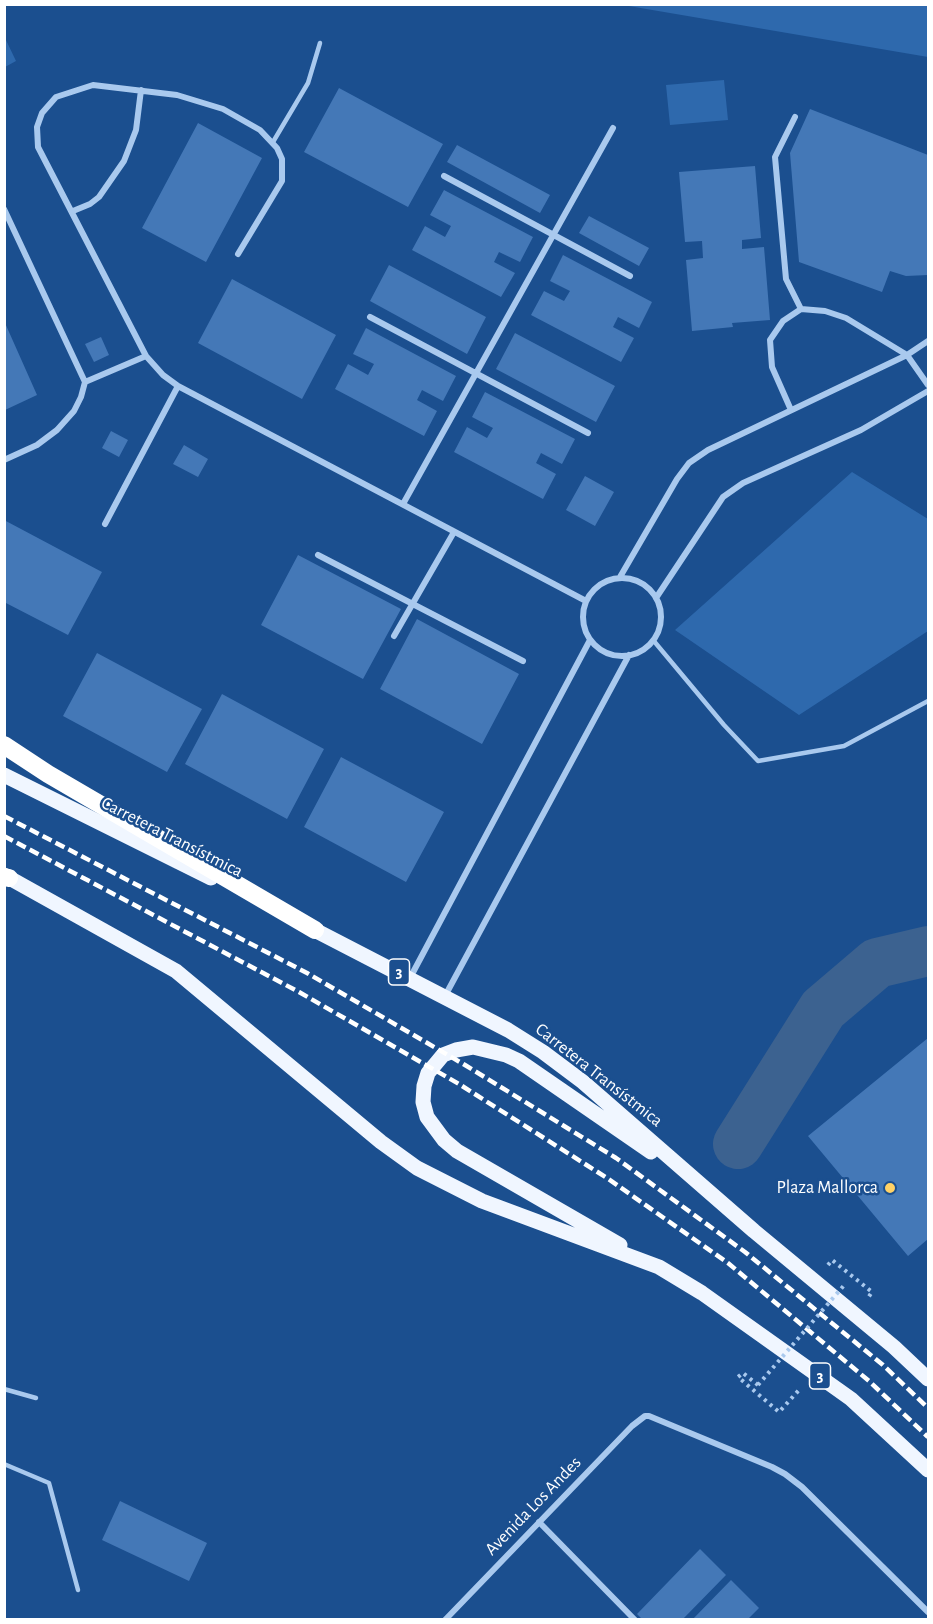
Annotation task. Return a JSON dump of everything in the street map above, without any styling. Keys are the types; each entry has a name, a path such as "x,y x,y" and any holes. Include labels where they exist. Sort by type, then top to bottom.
{"highway":[{"path":"4,745 48,774 315,930"}],"main road":[{"name":"Carretera Transístmica","path":"4,775 410,978 508,1030 543,1052 583,1082 754,1231 894,1347 928,1379"},
{"name":"3","path":"6,876 176,971 381,1142 417,1168 482,1201 659,1267 702,1293 851,1399 928,1470"},
{"path":"659,1267 457,1151 444,1140 427,1117 423,1102 428,1073 436,1061 443,1055 456,1050 473,1047 488,1049 519,1061 713,1194"}],"street":[{"path":"238,254 282,182 282,159 273,142 260,130 223,109 177,95 93,85 77,88 56,98 42,113 37,127 38,147 146,356 163,375 178,386 586,601"},
{"path":"73,212 99,197 124,161 136,130 141,90"},
{"path":"795,117 775,157 786,279 801,309"},
{"path":"403,504 613,128"},
{"path":"444,176 630,276"},
{"path":"4,209 85,382 74,411 57,430 37,446 4,460"},
{"path":"791,410 772,367 770,340 783,321 801,309 825,311 846,318 907,355 928,385"},
{"path":"370,317 588,433"},
{"path":"620,577 677,479 689,463 708,450 907,355 928,340"},
{"path":"85,382 146,356"},
{"path":"105,524 178,386"},
{"path":"656,598 723,497 743,483 861,430 928,391"},
{"path":"394,636 454,532"},
{"path":"318,555 522,661"},
{"path":"620,577 635,579 647,587 656,598 661,612 660,626 653,640 643,650 618,656 597,648 590,640 584,628 582,614 586,601 594,589 606,580 620,577"},
{"path":"410,978 590,640"},
{"path":"445,996 629,655"},
{"name":"Avenida Los Andes","path":"446,1620 632,1426 645,1416 657,1417 785,1474 850,1533 928,1612"},
{"path":"539,1522 635,1620"}],"lane":[{"path":"273,142 308,83 320,43"},
{"path":"653,640 724,725 758,761 844,746 928,701"},
{"path":"4,1389 36,1398"},
{"path":"4,1464 49,1483 78,1590"}],"path":[{"path":"833,1272 826,1268 832,1260 872,1292"},
{"path":"815,1372 778,1412 738,1377 743,1373 758,1385 846,1283 839,1278"}],"shaded area":[{"path":"623,5 928,5 928,57"},
{"path":"5,38 16,61 4,67"},
{"path":"724,80 728,120 670,125 666,85"},
{"path":"852,472 928,519 928,631 799,715 675,630"}],"building":[{"path":"339,88 443,144 408,207 304,152"},
{"path":"810,109 928,155 928,275 906,276 890,271 882,292 799,262 790,153"},
{"path":"198,123 262,158 206,262 142,228"},
{"path":"457,145 550,195 540,213 447,162"},
{"path":"755,166 761,238 742,240 742,249 764,247 770,320 732,323 733,327 692,331 686,260 703,258 702,241 685,242 679,172"},
{"path":"444,190 533,237 520,262 499,252 494,262 515,273 501,297 412,250 425,226 445,237 451,226 430,215"},
{"path":"589,216 649,248 639,266 579,233"},
{"path":"563,255 652,302 639,328 618,317 613,327 634,338 621,362 531,315 544,291 564,301 570,291 550,281"},
{"path":"389,265 486,317 467,354 370,301"},
{"path":"232,279 336,335 302,399 198,343"},
{"path":"5,323 37,395 5,410"},
{"path":"366,328 456,376 443,401 422,390 417,400 437,411 424,436 335,389 348,364 368,375 374,364 353,354"},
{"path":"515,333 615,386 596,422 496,369"},
{"path":"101,337 109,355 94,362 85,344"},
{"path":"485,392 575,439 562,464 541,453 536,463 556,474 543,499 454,452 467,427 487,438 493,428 472,417"},
{"path":"111,431 128,440 119,457 102,448"},
{"path":"184,445 208,459 198,477 173,464"},
{"path":"585,476 614,492 595,526 566,510"},
{"path":"4,520 102,572 68,635 4,602"},
{"path":"298,555 401,609 363,679 261,625"},
{"path":"417,619 519,674 482,744 380,689"},
{"path":"97,653 202,709 167,772 63,716"},
{"path":"222,694 324,749 287,819 185,764"},
{"path":"341,757 444,812 406,882 304,827"},
{"name":"Plaza Mallorca","path":"928,1038 928,1239 908,1256 808,1136"},
{"path":"120,1501 207,1543 189,1581 102,1540"},
{"path":"700,1549 726,1575 682,1620 643,1620 637,1614"},
{"path":"731,1580 759,1608 747,1620 692,1620"}],"waterway":[{"path":"738,1144 823,1009 877,963 928,951"}],"railway":[{"path":"4,816 307,973 465,1065 616,1158 745,1252 883,1365 928,1408"},
{"path":"4,836 299,992 459,1084 607,1178 728,1263 869,1381 928,1437"}],"place":[{"name":"Plaza Mallorca","path":"890,1188"}]}
